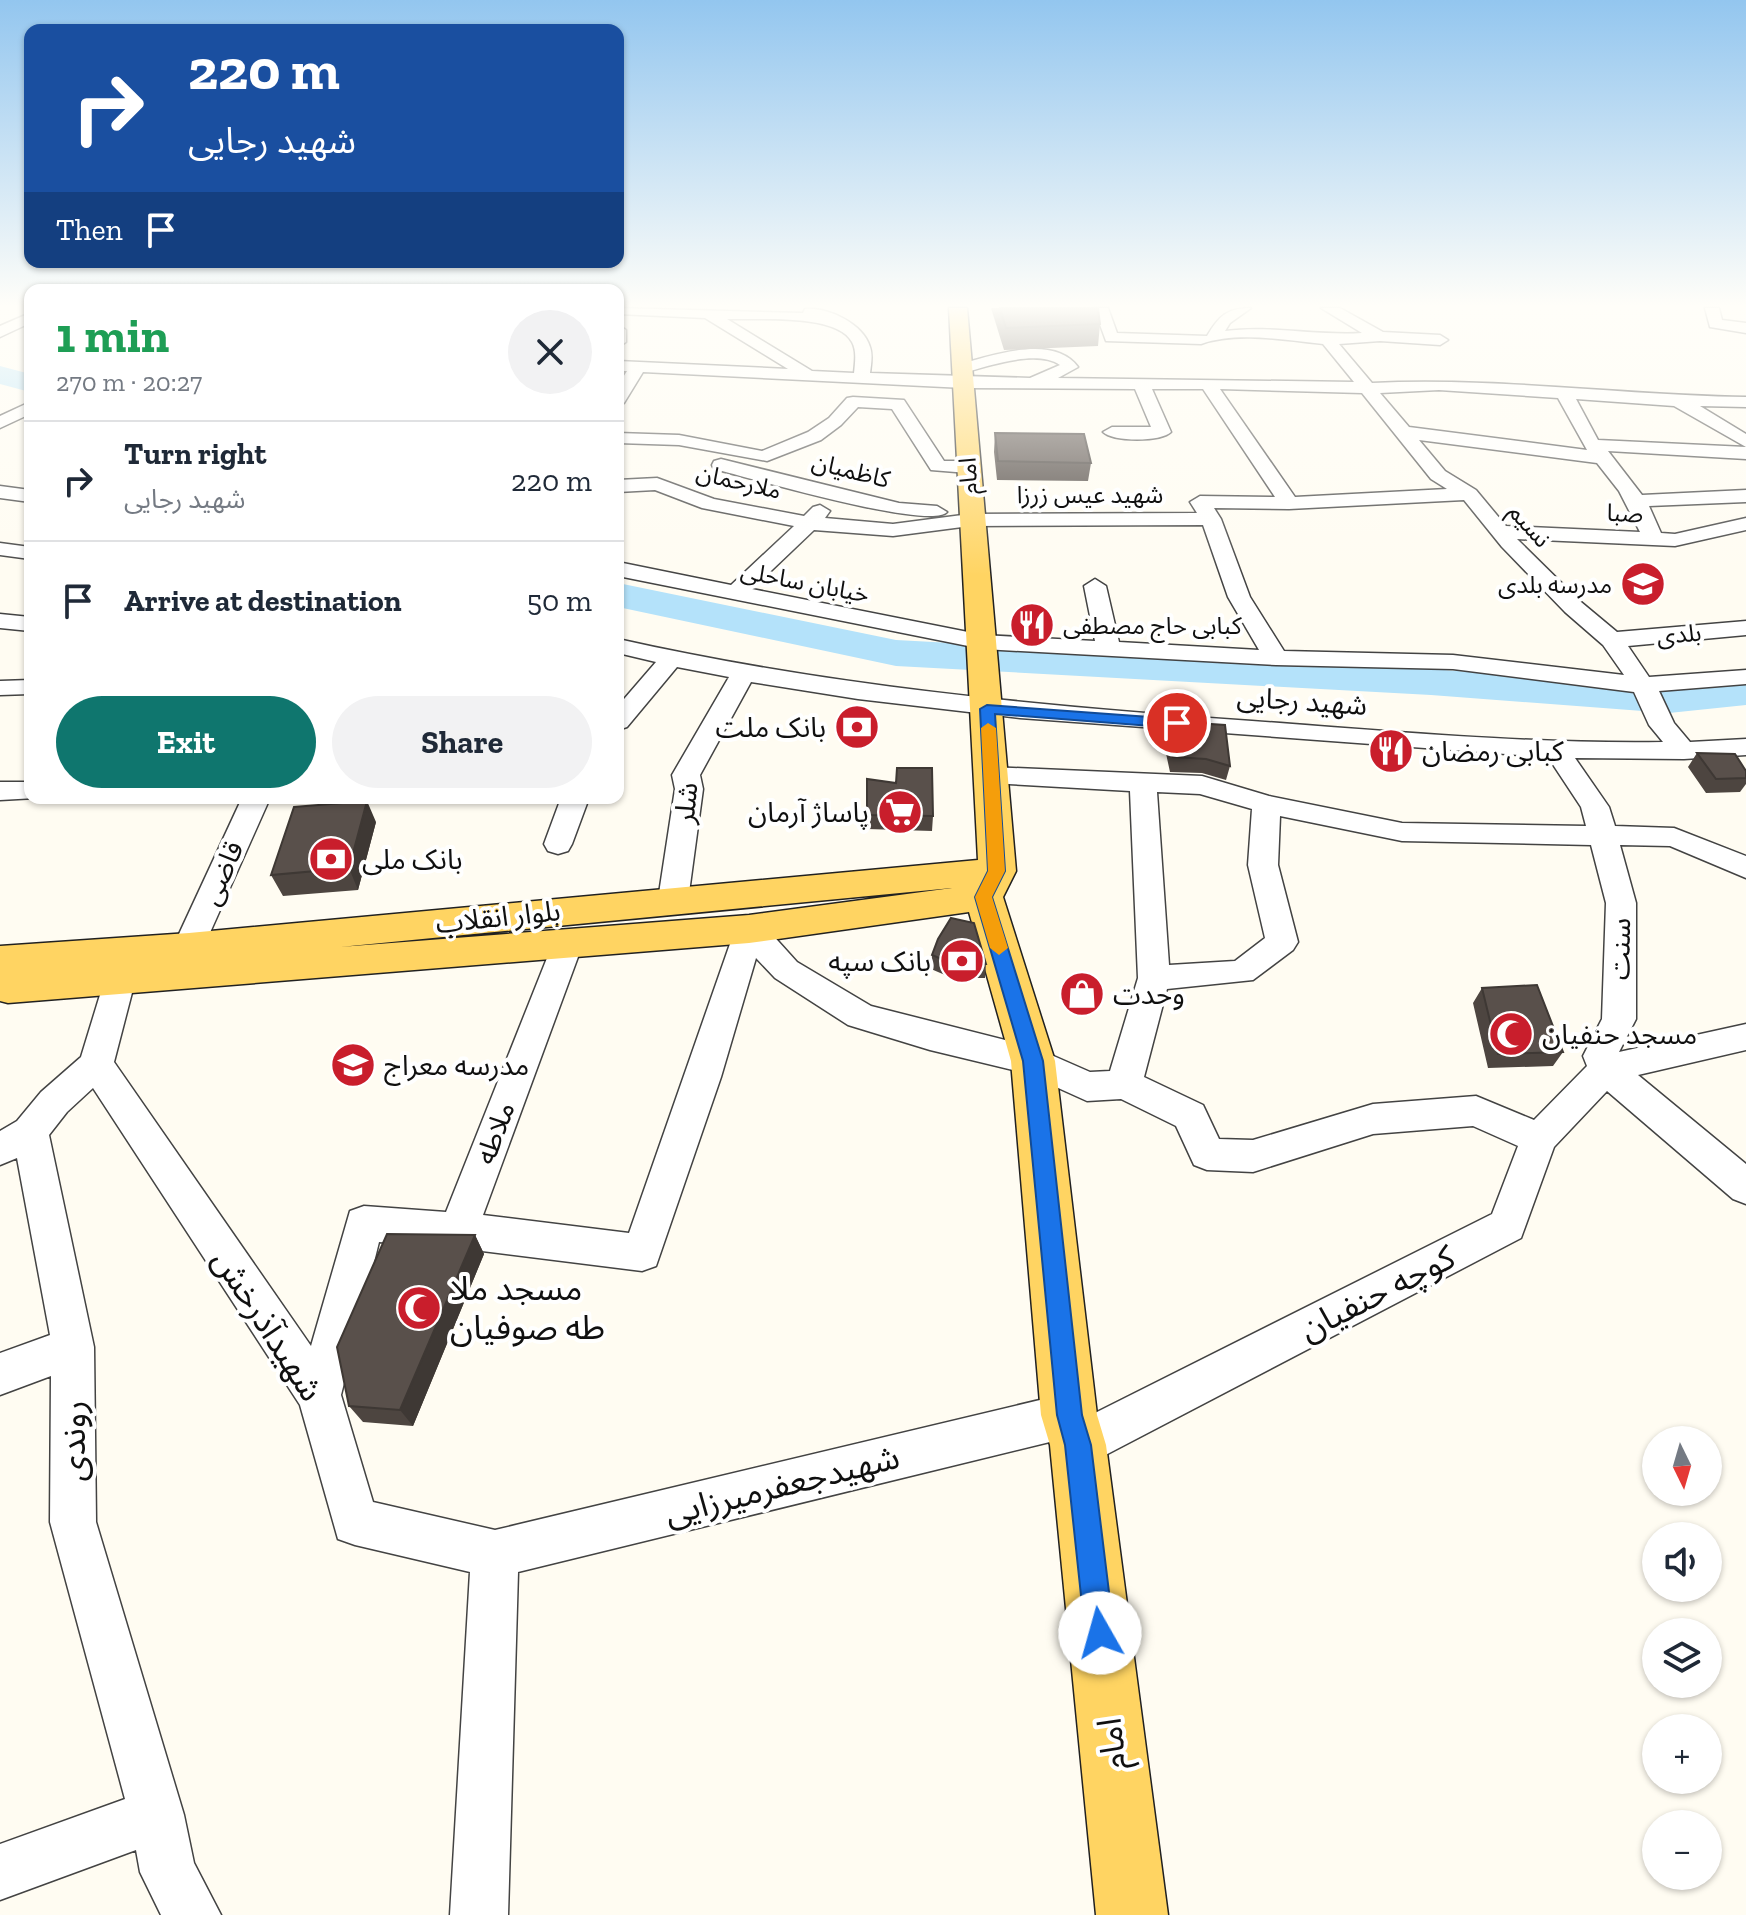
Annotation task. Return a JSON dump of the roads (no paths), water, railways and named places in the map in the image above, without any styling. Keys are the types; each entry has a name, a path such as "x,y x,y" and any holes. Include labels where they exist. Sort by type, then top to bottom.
{"main road":[{"name":"امام","path":"964,397 970,517 987,709 990,884 1033,1061 1132,1915"},
{"name":"بلوار انقلاب","path":"0,961 189,947 673,900 990,884"},
{"name":"بلوار انقلاب","path":"0,989 749,929 990,884"}],"street":[{"path":"889,404 890,397"},
{"path":"1112,432 1162,432 1147,397"},
{"path":"1224,397 1289,503"},
{"name":"نسیم","path":"1377,397 1438,475 1469,494 1500,532 1573,607 1612,640 1646,691 1662,725 1684,751"},
{"path":"1567,397 1600,452 1638,501 1654,540"},
{"path":"1633,397 1746,402"},
{"path":"1680,401 1746,442"},
{"path":"624,438 679,440 767,455 803,444 830,427 853,402 898,404 938,466 968,467"},
{"path":"5,429 24,412"},
{"path":"1402,432 1600,452 1746,453"},
{"name":"کاظمیان","path":"767,455 721,465 899,509 970,517"},
{"name":"ملارحمان","path":"624,486 657,484 709,504 809,523 837,494"},
{"path":"0,492 24,495"},
{"path":"1276,658 1239,597 1211,519 1200,502 1289,503 1469,494"},
{"path":"1638,501 1746,496"},
{"path":"734,594 809,523 893,530 970,517"},
{"name":"شهید عیس زرزا","path":"970,517 1211,519"},
{"name":"صبا","path":"1500,532 1675,540 1746,524"},
{"path":"1724,530 1746,543"},
{"path":"0,549 24,552"},
{"name":"خیابان ساحلی","path":"624,570 734,594 983,659 1108,648 1276,658 1453,662 1646,691 1746,677"},
{"path":"1095,586 1108,648"},
{"path":"0,621 24,623"},
{"name":"بلدی","path":"1612,640 1746,628"},
{"name":"شهید رجایی","path":"624,647 744,672 987,709 1557,751 1684,751 1746,747"},
{"path":"624,714 671,659"},
{"name":"شلر","path":"673,900 689,789 686,775 744,672"},
{"path":"624,688 644,687"},
{"name":"سنت","path":"1557,751 1595,807 1621,903 1619,1019 1600,1056 1606,1069"},
{"path":"990,775 1202,785 1266,804 1402,832 1674,837 1746,868"},
{"path":"1124,1084 1154,978 1143,783"},
{"path":"0,791 24,791"},
{"name":"قاضی","path":"189,947 253,804"},
{"path":"558,844 573,804"},
{"path":"1154,978 1242,972 1282,942 1263,865 1266,804"},
{"path":"749,929 786,970 860,1016 930,1037 1033,1061 1087,1087 1124,1084 1190,1116 1207,1154 1253,1156 1373,1119 1476,1111 1539,1139"},
{"path":"319,1395 364,1223 458,1230 642,1253 703,1077 749,929"},
{"name":"ملاطه","path":"458,1230 566,946"},
{"path":"96,1064 119,981"},
{"path":"1606,1069 1746,1037"},
{"name":"روندی","path":"96,1064 15,1140 73,1347 73,1522 157,1815 168,1872 192,1915"},
{"name":"شهیدآذرخش","path":"96,1064 319,1395 355,1522 495,1554"},
{"path":"1606,1069 1746,1187"},
{"name":"کوچه حنفیان","path":"1074,1430 1507,1226 1539,1139 1606,1069"},
{"path":"0,1374 73,1347"},
{"name":"شهیدجعفرمیرزایی","path":"495,1554 1074,1430"},
{"path":"479,1915 495,1554"},
{"path":"0,1872 157,1815"}],"waterway":[{"path":"624,596 896,653 1431,682 1669,700 1746,692"}],"place":[{"name":"مدرسه بلدی","path":"1643,584"},
{"name":"کبابی حاج مصطفی","path":"1032,625"},
{"name":"بانک ملت","path":"857,727"},
{"name":"کبابی رمضان","path":"1391,751"},
{"name":"پاساژ آرمان","path":"900,812"},
{"name":"بانک ملی","path":"331,859"},
{"name":"بانک سپه","path":"962,961"},
{"name":"وحدت","path":"1082,994"},
{"name":"مسجد حنفیان","path":"1511,1034"},
{"name":"مدرسه معراج","path":"353,1065"},
{"name":"مسجد ملا طه صوفیان","path":"419,1308"}]}
